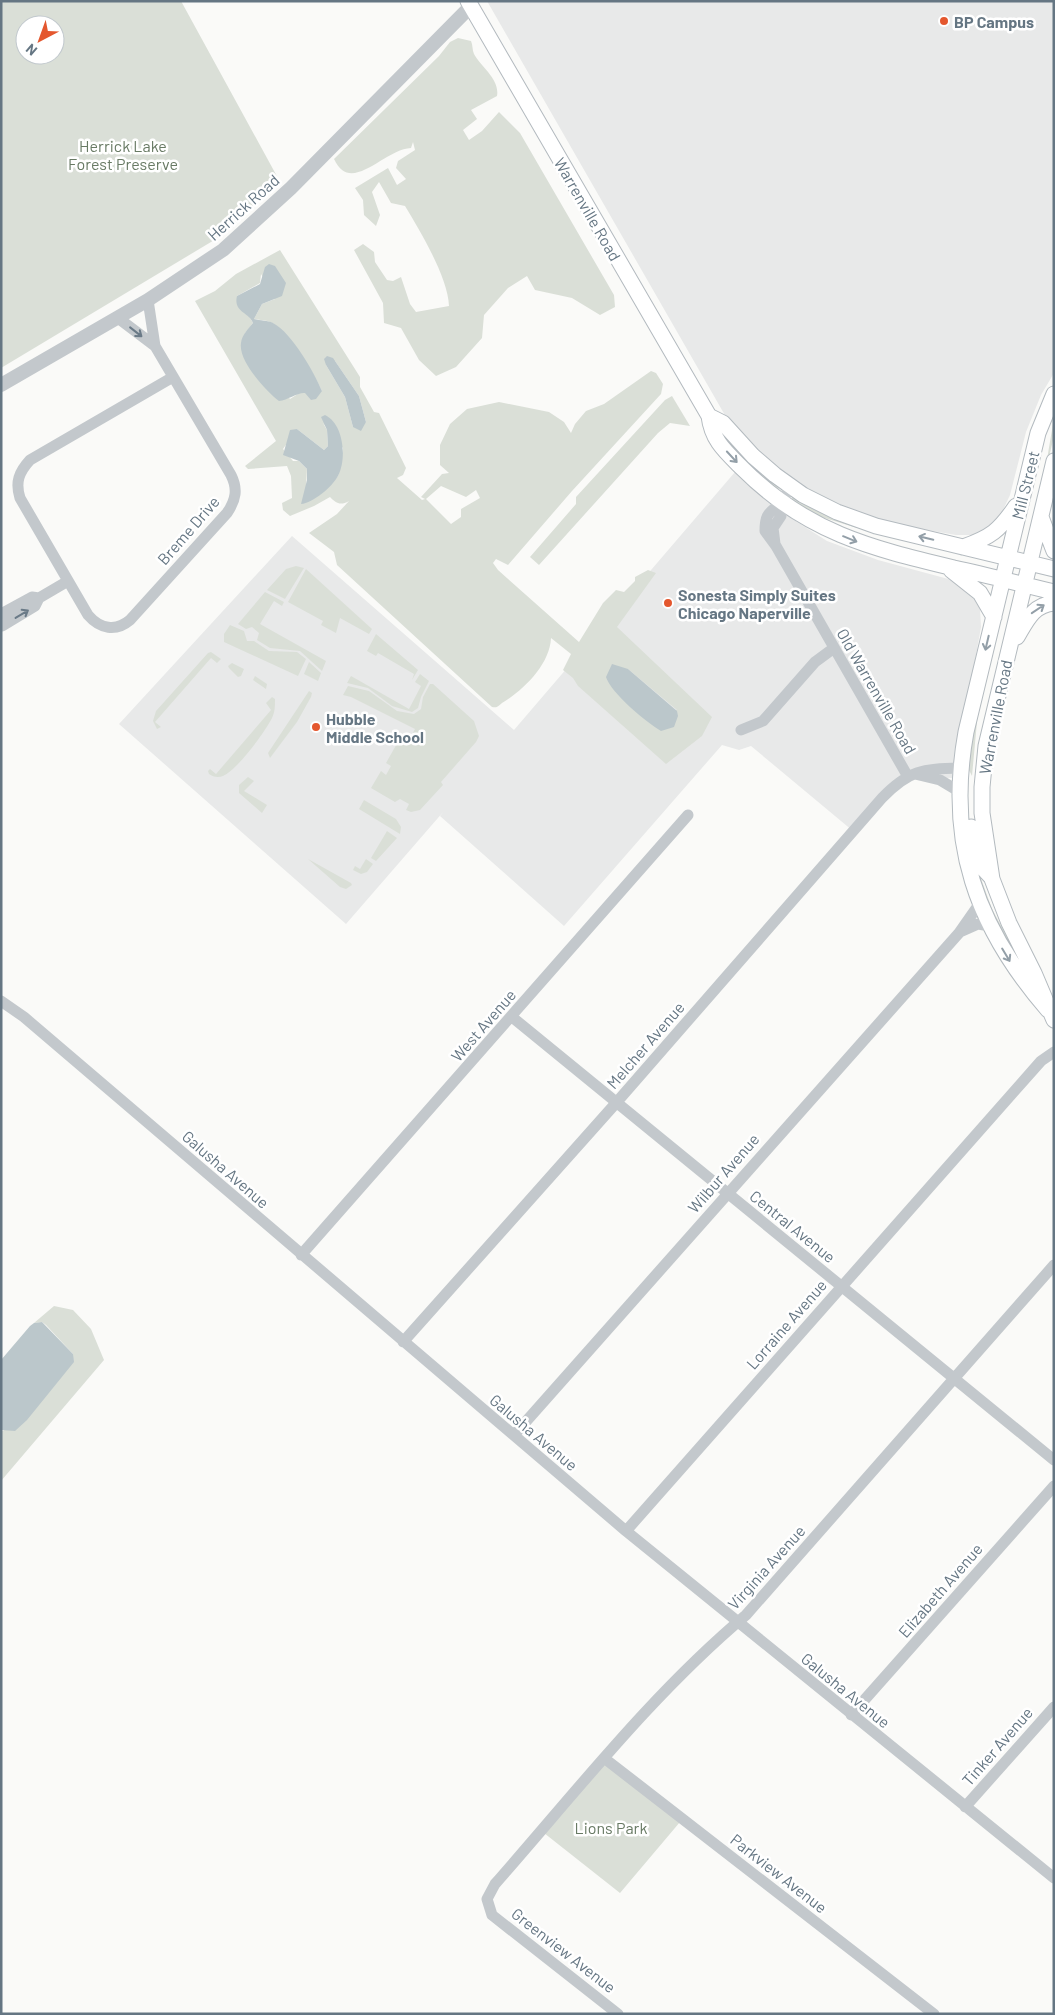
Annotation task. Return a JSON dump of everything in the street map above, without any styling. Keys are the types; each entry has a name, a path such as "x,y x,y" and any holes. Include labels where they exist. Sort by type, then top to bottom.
{"main road":[{"name":"Warrenville Road","path":"469,4 709,416 712,432 724,449 752,477 782,502 822,527 865,545 1024,584 983,764 982,813 992,879 999,901 1034,973 1051,1015"},
{"name":"Mill Street","path":"1003,579 1038,434 1054,394"},
{"name":"Warrenville Road","path":"709,416 723,423 753,456 790,487 819,504 856,520 1054,569"},
{"name":"Mill Street","path":"1024,584 1054,461"},
{"path":"962,547 983,540 1000,529 1022,496"},
{"path":"1040,516 1054,551"},
{"path":"943,565 974,586 994,617"},
{"name":"Warrenville Road","path":"1003,579 966,732 960,768 964,853 980,903 990,926 1012,966 1051,1015"},
{"path":"1024,584 1054,592"},
{"path":"1009,651 1033,612 1042,605 1054,602"},
{"path":"960,768 968,784 970,818 978,863 992,879"}],"street":[{"name":"Herrick Road","path":"1,385 148,300 205,264 246,231 469,4"},
{"name":"Breme Drive","path":"148,300 155,346 234,480 235,495 231,507 130,620 118,627 107,628 93,621 20,498 17,484 20,472 30,460 173,377"},
{"name":"Breme Drive","path":"118,318 155,346"},
{"path":"782,502 790,487"},
{"name":"Old Warrenville Road","path":"782,502 772,508 765,525 768,536 776,546 834,648 910,774"},
{"path":"2,626 35,606 39,598 68,581"},
{"path":"1,614 32,597 39,598"},
{"path":"741,730 763,721 815,662 834,648"},
{"path":"910,774 930,769 960,768"},
{"path":"910,774 940,780 960,792"},
{"name":"Melcher Avenue","path":"403,1342 616,1103 882,798 910,774"},
{"name":"West Avenue","path":"301,1255 688,816"},
{"name":"Wilbur Avenue","path":"514,1436 959,933 980,903"},
{"name":"Wilbur Avenue","path":"959,933 978,924 990,926"},
{"name":"Galusha Avenue","path":"1,1000 626,1531 737,1623 1054,1878"},
{"name":"Central Avenue","path":"512,1017 1054,1460"},
{"name":"Lorraine Avenue","path":"626,1531 1040,1061 1054,1052"},
{"name":"Virginia Avenue","path":"495,1884 668,1686 724,1632 746,1615 1054,1265"},
{"name":"Elizabeth Avenue","path":"851,1715 1054,1486"},
{"name":"Tinker Avenue","path":"965,1807 1054,1707"},
{"name":"Parkview Avenue","path":"604,1758 934,2014"},
{"name":"Greenview Avenue","path":"495,1884 487,1899 492,1915 618,2014"}],"shaded area":[{"path":"487,1 1054,1 1054,373 1041,395 1026,432 1010,495 997,523 977,535 956,535 898,525 842,507 793,481 762,456 726,417"},
{"path":"269,264 275,266 286,283 282,296 262,304 254,319 273,323 288,335 295,344 314,374 322,391 316,399 311,400 305,393 302,393 279,401 260,383 248,367 241,350 242,340 253,323 239,309 236,301 237,296 260,284 265,267"},
{"path":"327,356 333,358 359,396 366,422 361,431 353,427 345,397 326,365 324,359"},
{"path":"325,415 336,426 340,434 343,452 341,469 338,476 327,489 311,501 301,504 307,480 307,469 299,461 283,455 290,430 297,429 324,450 328,446 327,430 321,417"},
{"path":"735,472 797,522 827,541 878,560 952,580 969,591 980,609 981,627 954,778 904,777 853,831 751,746 739,750 722,745 564,926 440,816 444,811 346,924 119,724 292,536 514,730"},
{"path":"612,664 628,669 677,711 678,716 674,727 661,731 622,699 609,684 606,677"},
{"path":"42,1322 73,1354 74,1362 27,1420 15,1431 1,1430 1,1360 30,1326 34,1323"}],"green space":[{"name":"Herrick Lake Forest Preserve","path":"1,1 181,1 279,180 226,233 1,368"},
{"path":"458,38 471,41 474,54 493,79 497,90 497,96 471,110 477,119 463,130 469,140 482,131 499,112 520,133 614,295 615,307 600,315 572,298 535,290 527,276 508,288 484,315 482,338 456,367 436,376 419,360 401,328 384,323 383,303 354,250 363,244 374,252 375,262 387,280 393,281 401,277 410,304 416,312 449,306 439,268 405,206 391,203 379,182 372,192 380,215 376,226 364,215 363,200 355,188 388,168 397,185 406,179 396,168 398,161 415,150 413,142 411,148 390,155 359,172 349,173 341,169 334,159 439,56 450,42"},
{"path":"280,250 360,377 360,387 374,412 379,413 406,468 403,475 397,478 422,500 425,499 421,497 442,474 449,473 440,465 440,445 450,424 467,409 499,402 549,412 564,422 571,433 575,424 586,411 604,404 651,371 656,373 663,384 661,394 572,491 508,565 496,559 493,563 498,570 579,642 603,603 616,590 624,592 635,581 635,577 648,570 656,573 617,627 712,717 702,736 666,764 578,686 573,678 563,670 571,654 551,638 550,648 541,667 527,684 498,706 492,707 337,565 334,552 309,533 337,514 349,501 338,503 330,497 290,516 283,510 282,503 292,498 291,476 287,466 248,469 245,466 276,441 195,301 215,291 236,274","holes":["261,274 275,299 262,304 254,319 270,322 284,333 307,364 322,391 301,392 290,399 245,333 253,323 237,296 260,283","335,361 359,396 366,422 353,427 345,397 326,365","323,423 343,448 338,476 319,495 306,487 307,469 299,461 293,461 283,449 297,429 324,450 328,446 327,430","441,486 466,497 476,490 480,498 461,509 461,517 451,524 426,499","628,669 677,710 636,711 607,680"]},
{"path":"672,396 690,426 670,423 658,433 539,565 530,557 576,504 576,497 665,400"},
{"path":"1054,418 1054,436 1043,483"},
{"path":"717,425 775,484 779,489 779,493 722,438"},
{"path":"792,496 858,526 857,528 815,515 792,501"},
{"path":"296,566 304,568 285,599 267,590 286,569"},
{"path":"306,569 372,629 369,634 340,618 336,633 321,625 323,621 288,602"},
{"path":"265,592 284,602 282,606 274,601 260,624 326,661 322,671 300,651 270,648 257,640 259,633 252,627 246,629 238,624"},
{"path":"230,625 244,631 247,641 254,641 269,651 297,652 306,659 298,676 224,642 224,634"},
{"path":"376,634 418,670 412,680 414,674 378,653 376,656 367,651"},
{"path":"211,652 221,659 217,663 211,658 155,722 161,727 157,729 153,721 156,711 208,653"},
{"path":"309,662 321,673 318,681 304,674"},
{"path":"232,663 244,669 241,676 238,677 229,668 228,666"},
{"path":"420,674 429,681 418,708 412,712 392,706 368,688 347,683 351,676 409,709 421,686 415,682"},
{"path":"255,676 267,684 266,689 253,680"},
{"path":"430,684 433,684 474,721 479,736 476,742 441,782 443,785 420,810 411,812 406,810 409,804 400,799 395,802 371,788 381,771 386,775 391,766 386,763 399,740 407,744 415,729 351,697 343,695 348,686 369,691 397,711 414,714 421,709 423,697"},
{"path":"309,691 312,693 311,697 297,722 270,758 268,753"},
{"path":"272,697 275,699 273,716 250,750 236,766 223,776 216,777 209,774 208,771 210,769 216,774 271,710 266,703"},
{"path":"978,711 972,776 967,766"},
{"path":"248,777 254,781 244,791 267,805 262,813 239,793 239,785"},
{"path":"364,800 396,819 401,827 400,834 359,809"},
{"path":"387,831 397,838 376,861 371,858"},
{"path":"308,859 352,885 346,889 340,887"},
{"path":"366,859 373,864 367,872 361,874 353,870 355,866 360,869"},
{"path":"975,862 992,909 1024,968 1021,970 982,893"},
{"path":"54,1306 73,1310 91,1329 104,1360 1,1481 1,1430 3,1431 73,1354 46,1325 42,1322 34,1323"},
{"name":"Lions Park","path":"605,1764 680,1822 620,1893 544,1833"}],"place":[{"name":"BP Campus","path":"944,21"},
{"name":"Sonesta Simply Suites Chicago Naperville","path":"668,603"},
{"name":"Hubble Middle School","path":"316,727"}]}
